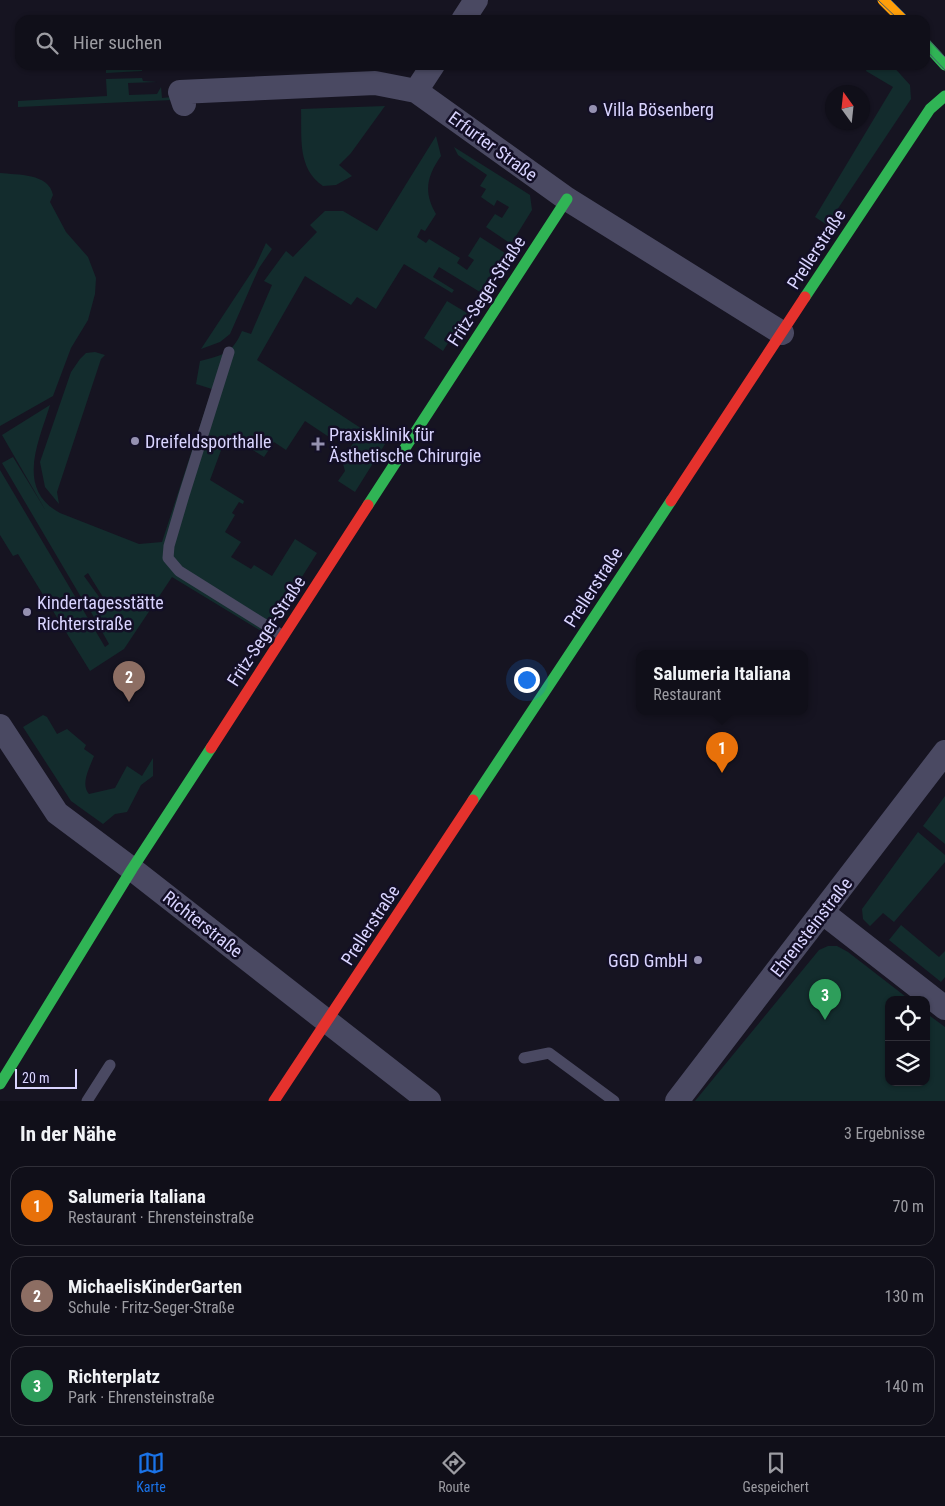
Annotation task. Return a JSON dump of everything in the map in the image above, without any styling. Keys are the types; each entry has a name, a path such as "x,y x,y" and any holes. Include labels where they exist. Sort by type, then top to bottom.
{"street":[{"path":"466,15 476,0"},
{"path":"930,49 945,65"},
{"path":"416,91 430,70"},
{"name":"Erfurter Straße","path":"184,104 180,92 376,83 416,91 567,199 782,333"},
{"name":"Prellerstraße","path":"274,1101 930,109 945,96"},
{"name":"Fritz-Seger-Straße","path":"0,1084 132,869 567,199"},
{"name":"Richterstraße","path":"0,726 56,813 328,1020 429,1101"},
{"name":"Ehrensteinstraße","path":"677,1101 945,752"},
{"path":"822,912 943,1002"}],"lane":[{"path":"229,352 172,537 168,558 179,571 284,636"},
{"path":"524,1058 549,1053 614,1101"},
{"path":"87,1101 110,1065"}],"green space":[{"path":"106,70 142,70 142,71 106,73"},
{"path":"866,70 896,70 910,85 911,99 827,225 815,217 867,130 870,130 870,125 893,87"},
{"path":"142,78 143,81 157,82 128,83 129,95 157,94 161,87 162,98 172,97 172,100 18,107 18,101 107,96 106,79"},
{"path":"385,106 351,153 339,165 352,176 336,185 323,186 315,179 305,161 301,109"},
{"path":"436,136 441,156 432,170 428,191 436,214 425,231 421,229 417,237 426,243 429,239 460,258 457,263 467,270 474,260 468,256 480,237 505,253 480,292 439,267 433,277 454,290 452,293 404,264 376,309 357,297 351,305 305,276 257,360 385,444 355,492 338,481 345,471 342,460 354,442 337,431 332,439 305,421 286,450 274,442 264,457 227,434 210,480 244,501 243,504 239,502 232,513 235,515 225,532 241,542 231,557 251,569 254,565 272,576 295,539 317,553 266,634 172,577 124,649 90,671 18,554 13,556 0,535 0,470 105,647 109,644 91,612 106,602 88,573 84,576 102,601 88,609 2,463 13,457 46,511 2,435 50,405 36,449 34,464 34,478 38,491 46,503 60,513 139,544 162,542 212,389 196,384 200,361 226,352 234,345 242,331 251,334 272,285 264,281 286,251 293,257 317,232 310,225 325,211 343,211 377,231"},
{"path":"454,147 530,195 532,210 511,244 486,227 495,214 502,218 509,207 497,200 494,206 481,197 486,189 480,186 487,175 458,155"},
{"path":"0,173 31,176 39,179 50,188 53,195 50,202 66,232 88,257 96,278 95,294 88,320 71,348 53,396 0,426"},
{"path":"266,243 272,249 259,268 230,334 220,342 201,349 255,267"},
{"path":"447,301 467,313 443,351 424,338"},
{"path":"95,352 105,355 101,359 57,492 59,504 45,487 40,462 71,372 86,353"},
{"path":"43,715 47,717 57,734 67,729 86,745 84,749 94,756 88,770 85,785 89,794 115,788 127,766 142,776 153,758 153,776 141,785 127,812 115,814 103,824 71,801 23,727"},
{"path":"945,796 945,844 923,826"},
{"path":"918,832 945,855 945,862 894,922 883,913 870,926 863,919 862,909"},
{"path":"901,925 939,957 945,951 945,977 941,982 889,940"},
{"path":"828,946 837,946 848,952 905,996 885,996 885,1086 930,1086 930,1016 945,1027 945,1101 695,1101 819,950"}],"tram line":[{"path":"878,0 894,15"},
{"path":"891,0 906,15"},
{"path":"930,41 945,57"},
{"path":"930,54 945,70"}],"traffic: fast":[{"path":"930,48 945,65"},
{"path":"805,297 930,109 945,96"},
{"path":"368,505 567,199"},
{"path":"473,800 671,501"},
{"path":"0,1084 132,869 211,748"}],"traffic: slow":[{"path":"883,0 898,15"}],"traffic: jam":[{"path":"671,501 805,297"},
{"path":"211,748 368,505"},
{"path":"274,1101 473,800"}],"place":[{"name":"Villa Bösenberg","path":"593,109"},
{"name":"Dreifeldsporthalle","path":"135,441"},
{"name":"Praxisklinik für Ästhetische Chirurgie","path":"318,444"},
{"name":"Kindertagesstätte Richterstraße","path":"27,612"},
{"name":"MichaelisKinderGarten","path":"129,702"},
{"name":"Salumeria Italiana","path":"722,773"},
{"name":"GGD GmbH","path":"698,960"},
{"name":"Richterplatz","path":"825,1020"}]}
